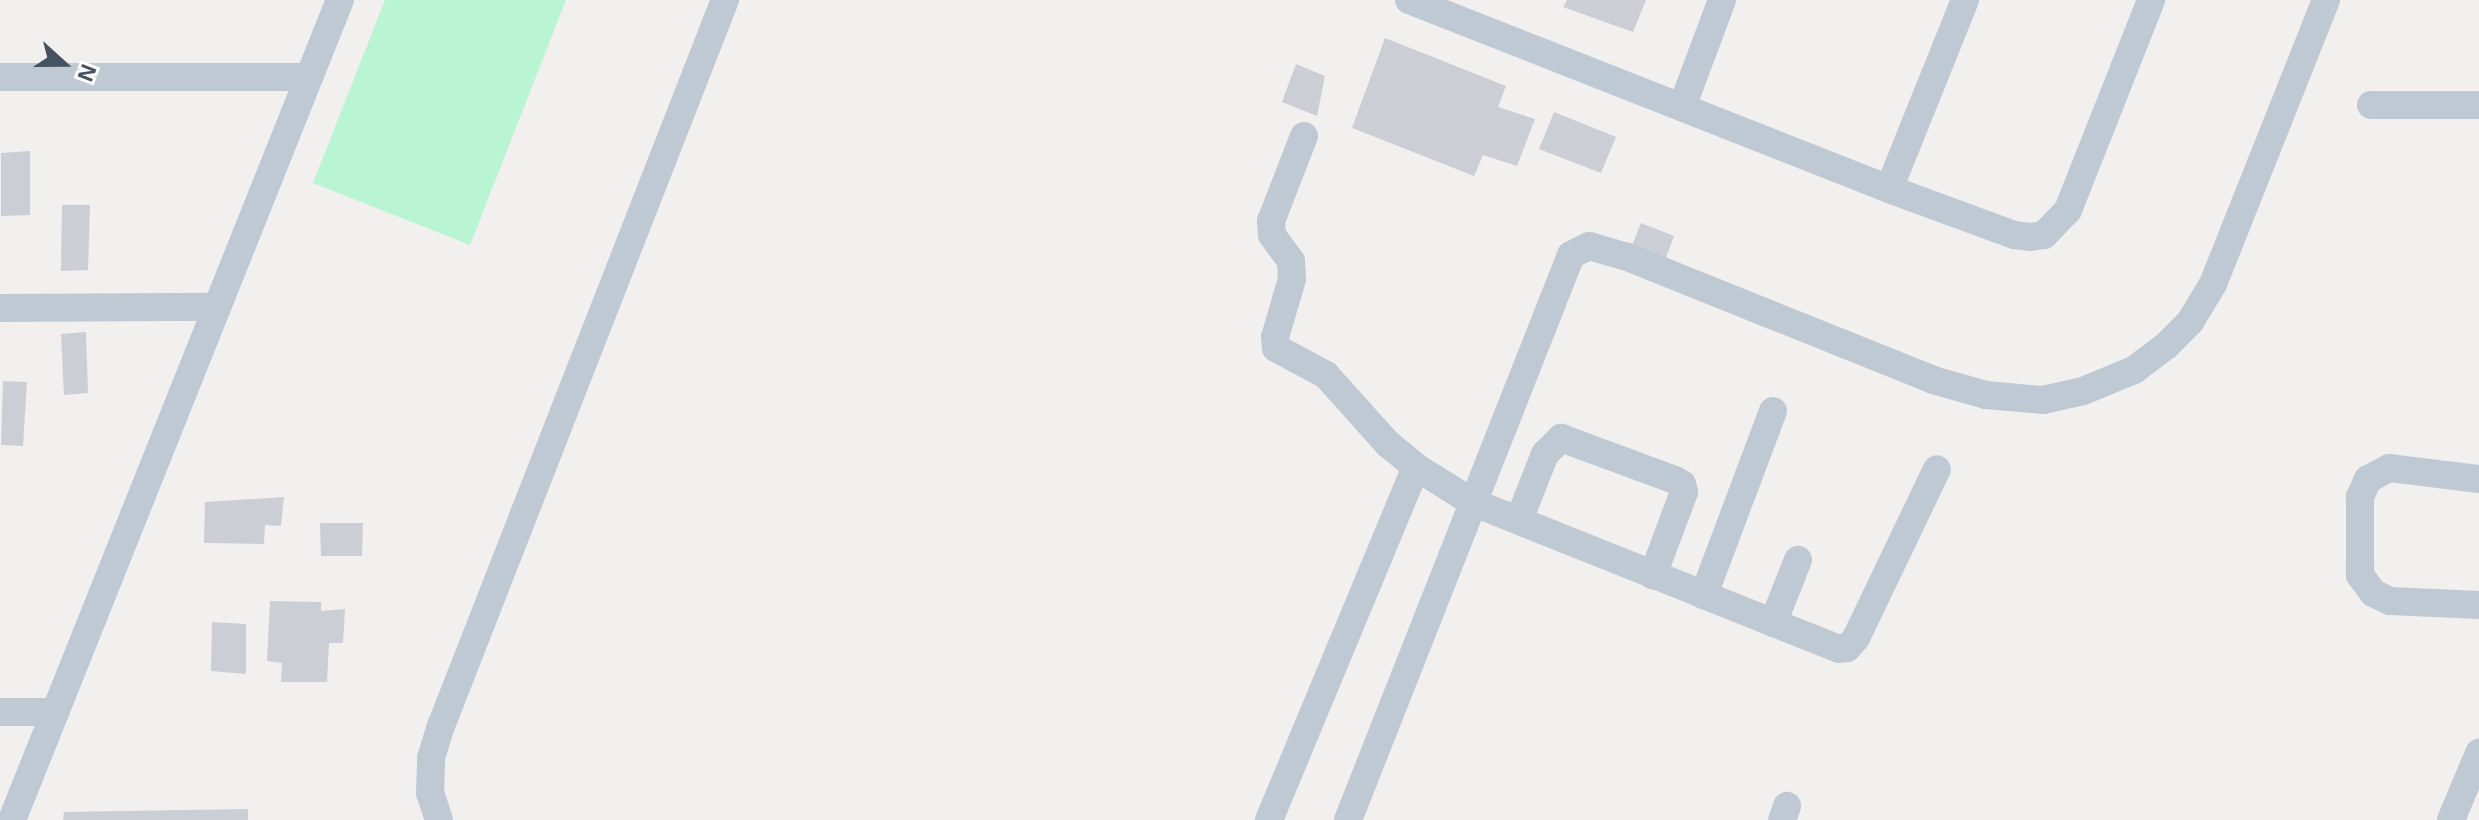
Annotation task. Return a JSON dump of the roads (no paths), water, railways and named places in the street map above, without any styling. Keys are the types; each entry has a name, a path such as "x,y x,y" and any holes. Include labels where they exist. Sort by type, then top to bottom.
{"street":[{"path":"12,820 340,0"},
{"path":"439,820 430,793 431,758 441,726 725,0"},
{"path":"1409,0 2014,235 2044,235 2068,210 2151,0"},
{"path":"1682,107 1722,0"},
{"path":"1889,189 1965,0"},
{"path":"1348,820 1565,264 1584,247 1596,246 1625,256 1933,380 1986,395 2043,400 2083,391 2134,370 2166,346 2190,322 2213,284 2326,0"},
{"path":"0,77 309,77"},
{"path":"2371,105 2479,105"},
{"path":"1304,136 1271,221 1272,235 1291,261 1292,279 1275,337 1276,348 1326,375 1388,444 1416,467 1472,502 1839,649 1850,646 1937,469"},
{"path":"0,308 217,307"},
{"path":"1704,595 1773,411"},
{"path":"1519,520 1545,454 1561,438 1675,480 1682,484 1684,492 1653,575"},
{"path":"1269,820 1416,467"},
{"path":"2479,479 2389,468 2368,479 2360,497 2360,575 2373,593 2390,601 2479,605"},
{"path":"1773,623 1798,560"},
{"path":"0,712 55,712"},
{"path":"2451,820 2479,753"}]}
